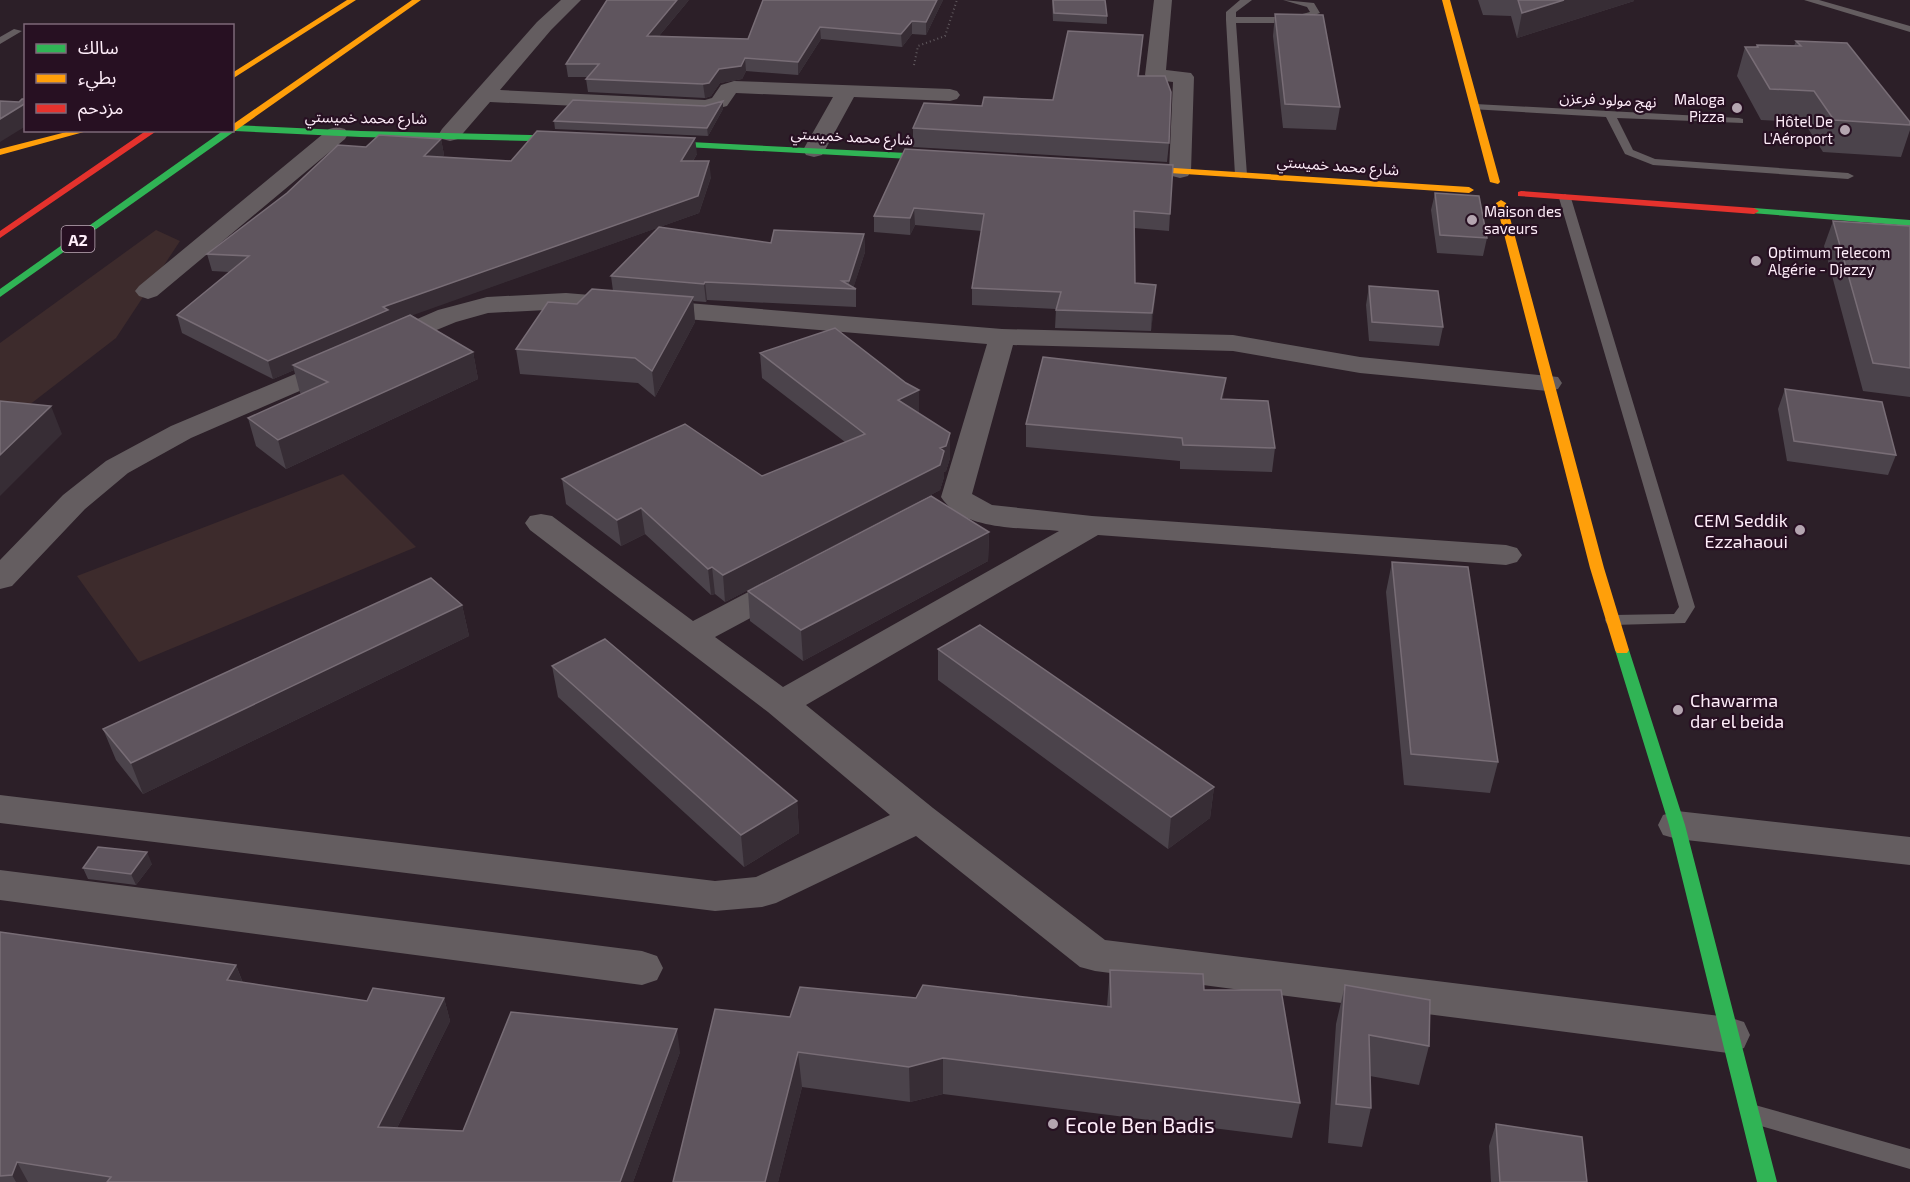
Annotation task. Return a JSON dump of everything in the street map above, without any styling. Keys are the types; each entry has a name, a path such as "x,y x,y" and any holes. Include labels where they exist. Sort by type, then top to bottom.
{"main road":[{"path":"234,76 352,0"},
{"name":"A2","path":"234,128 417,0"},
{"path":"1446,0 1495,182"},
{"name":"شارع محمد خميستي","path":"234,129 336,134 450,134 594,140"},
{"path":"0,152 79,132"},
{"name":"A2","path":"0,235 151,132"},
{"name":"A2","path":"0,294 228,132"},
{"name":"شارع محمد خميستي","path":"641,142 964,159"},
{"name":"شارع محمد خميستي","path":"1112,167 1470,190"},
{"path":"1521,194 1516,201 1490,201 1470,190 1474,184 1495,182 1510,185 1521,194 1910,223"},
{"path":"1490,201 1548,383 1613,620 1677,825 1728,1035 1767,1182"}],"street":[{"path":"450,134 544,26 572,0"},
{"path":"1163,0 1155,75 1184,78 1180,171"},
{"path":"484,95 706,106 720,102 728,89 734,87 950,95"},
{"path":"814,150 847,91"},
{"path":"148,291 336,134"},
{"path":"0,579 74,502 117,467 181,432 447,316 487,305 566,301 1002,337 1233,344 1360,365 1548,383"},
{"path":"1002,337 945,502 984,513 1092,525 1506,555"},
{"path":"541,523 781,704 920,818 1095,955 1728,1035"},
{"path":"781,704 1092,525"},
{"path":"691,636 818,569"},
{"path":"0,809 715,896 762,892 920,818"},
{"path":"1677,825 1910,850"},
{"path":"0,885 642,968"}],"lane":[{"path":"1241,175 1231,12 1237,5 1247,0"},
{"path":"1232,20 1292,20 1315,13 1311,5 1288,0"},
{"path":"1809,0 1910,29"},
{"path":"0,41 17,31"},
{"name":"نهج مولود فرعزن","path":"1475,107 1739,121"},
{"path":"1610,114 1629,152 1653,162 1848,176"},
{"path":"1565,198 1687,607 1679,619 1613,620"},
{"path":"1749,1113 1910,1159"}],"path":[{"path":"911,74 918,46 945,36 957,0"}],"shaded area":[{"path":"156,230 180,241 116,338 11,419 0,423 0,343"},
{"path":"343,474 416,547 139,662 77,576"}],"building":[{"path":"607,0 677,0 647,36 748,39 763,0 937,0 926,22 912,21 901,34 820,27 798,62 745,58 741,66 719,69 709,83 703,84 586,79 599,64 566,64"},
{"path":"1053,0 1105,0 1107,16 1054,13"},
{"path":"1518,0 1564,0 1522,13"},
{"path":"1275,14 1323,15 1340,107 1285,104"},
{"path":"1068,31 1143,35 1138,76 1165,76 1171,92 1169,143 913,128 924,103 982,106 984,97 1053,100"},
{"path":"1796,41 1847,43 1910,122 1910,125 1834,120 1814,91 1770,89 1745,47 1801,46"},
{"path":"24,99 24,104 0,119 0,101 19,102"},
{"path":"573,100 705,106 723,101 707,128 554,121"},
{"path":"537,131 695,138 681,161 709,161 698,196 383,307 388,310 268,361 177,315 249,256 207,254 287,193 338,145 366,147 379,135 441,139 424,156 511,161"},
{"path":"905,149 1173,165 1170,214 1134,211 1135,283 1156,285 1152,313 1056,310 1061,292 972,288 984,214 914,208 910,218 874,216"},
{"path":"1435,193 1479,196 1487,238 1440,235"},
{"path":"1833,221 1910,226 1910,368 1873,363"},
{"path":"659,227 771,243 774,230 864,234 849,281 842,281 856,289 705,282 704,284 611,276"},
{"path":"1369,286 1438,291 1443,327 1372,322"},
{"path":"592,289 693,297 652,371 635,358 516,349 548,302 577,304"},
{"path":"410,315 473,352 278,440 248,418 328,382 293,365"},
{"path":"835,328 906,383 919,390 898,400 950,433 946,446 940,448 944,451 940,465 723,575 712,567 708,569 641,508 617,520 562,479 685,424 762,476 865,434 760,353"},
{"path":"1043,357 1226,378 1221,399 1268,401 1275,448 1183,445 1182,438 1026,424"},
{"path":"1785,389 1882,402 1896,455 1794,441"},
{"path":"0,401 51,406 0,455"},
{"path":"931,496 989,532 801,630 748,591"},
{"path":"1392,562 1468,567 1498,762 1411,754"},
{"path":"431,578 462,605 131,763 103,729"},
{"path":"980,625 1214,787 1171,817 938,649"},
{"path":"605,639 797,801 741,835 552,666"},
{"path":"98,847 147,852 131,874 83,868"},
{"path":"0,932 236,965 227,980 367,1001 373,988 444,998 378,1127 463,1131 511,1012 677,1029 620,1182 107,1182 111,1177 17,1162 12,1175 0,1176"},
{"path":"1110,970 1203,974 1204,990 1281,990 1300,1103 943,1058 909,1067 798,1052 765,1182 673,1182 715,1009 790,1017 800,987 916,998 923,985 1111,1007"},
{"path":"1345,985 1430,1000 1429,1046 1369,1035 1371,1108 1336,1104"},
{"path":"1496,1124 1582,1137 1587,1182 1500,1182"}],"traffic: fast":[{"path":"234,128 361,134 575,139"},
{"path":"0,294 228,132"},
{"path":"651,143 947,158"},
{"path":"1754,211 1910,223"},
{"path":"1622,650 1677,825 1767,1182"}],"traffic: slow":[{"path":"234,76 352,0"},
{"path":"234,128 417,0"},
{"path":"1446,0 1495,182"},
{"path":"0,152 79,132"},
{"path":"1127,168 1469,190"},
{"path":"1501,203 1597,568 1622,650"}],"traffic: jam":[{"path":"0,235 151,132"},
{"path":"1521,194 1754,211"}],"place":[{"name":"Maloga Pizza","path":"1737,108"},
{"name":"Hôtel De L'Aéroport","path":"1845,130"},
{"name":"Maison des saveurs","path":"1472,220"},
{"name":"Optimum Telecom Algérie - Djezzy","path":"1756,261"},
{"name":"CEM Seddik Ezzahaoui","path":"1800,530"},
{"name":"Chawarma dar el beida","path":"1678,710"},
{"name":"Ecole Ben Badis","path":"1053,1124"}]}
